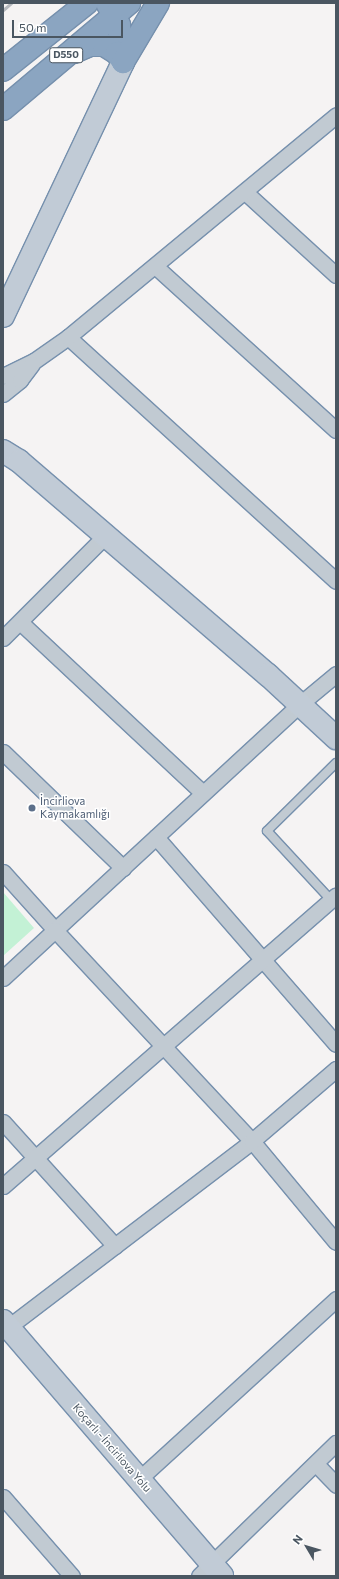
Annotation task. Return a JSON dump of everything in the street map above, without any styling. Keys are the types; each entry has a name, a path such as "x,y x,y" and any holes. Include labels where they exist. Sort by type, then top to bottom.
{"highway":[{"name":"D550","path":"3,70 87,3"},
{"path":"123,62 158,3"},
{"name":"D550","path":"3,109 122,5"},
{"path":"122,5 143,29"},
{"path":"122,5 123,62"},
{"path":"64,57 90,45 104,45 117,53 123,62"}],"street":[{"path":"3,316 123,62"},
{"path":"3,376 34,361 68,337 335,117"},
{"path":"245,192 336,275"},
{"path":"155,266 336,430"},
{"path":"68,337 336,581"},
{"path":"3,394 20,380 34,361"},
{"path":"3,438 11,456 300,704 336,738"},
{"path":"3,638 105,536"},
{"path":"20,622 204,793"},
{"path":"3,978 300,704 336,674"},
{"path":"3,752 123,868"},
{"path":"156,837 336,1044"},
{"path":"3,872 55,930 252,1141 336,1241"},
{"path":"3,1186 334,898"},
{"path":"5,1327 115,1246 252,1141 336,1069"},
{"path":"3,1122 115,1246"},
{"path":"139,1479 336,1299"},
{"name":"Koçarlı - İncirliova Yolu","path":"5,1327 139,1479 211,1572"},
{"path":"211,1572 336,1442"},
{"path":"316,1464 336,1485"},
{"path":"3,1496 72,1576"}],"lane":[{"path":"334,898 267,831 336,763"}],"green space":[{"path":"3,892 34,928 3,956"}],"railway":[{"path":"3,10 11,3"}],"place":[{"name":"İncirliova Kaymakamlığı","path":"32,808"}]}
